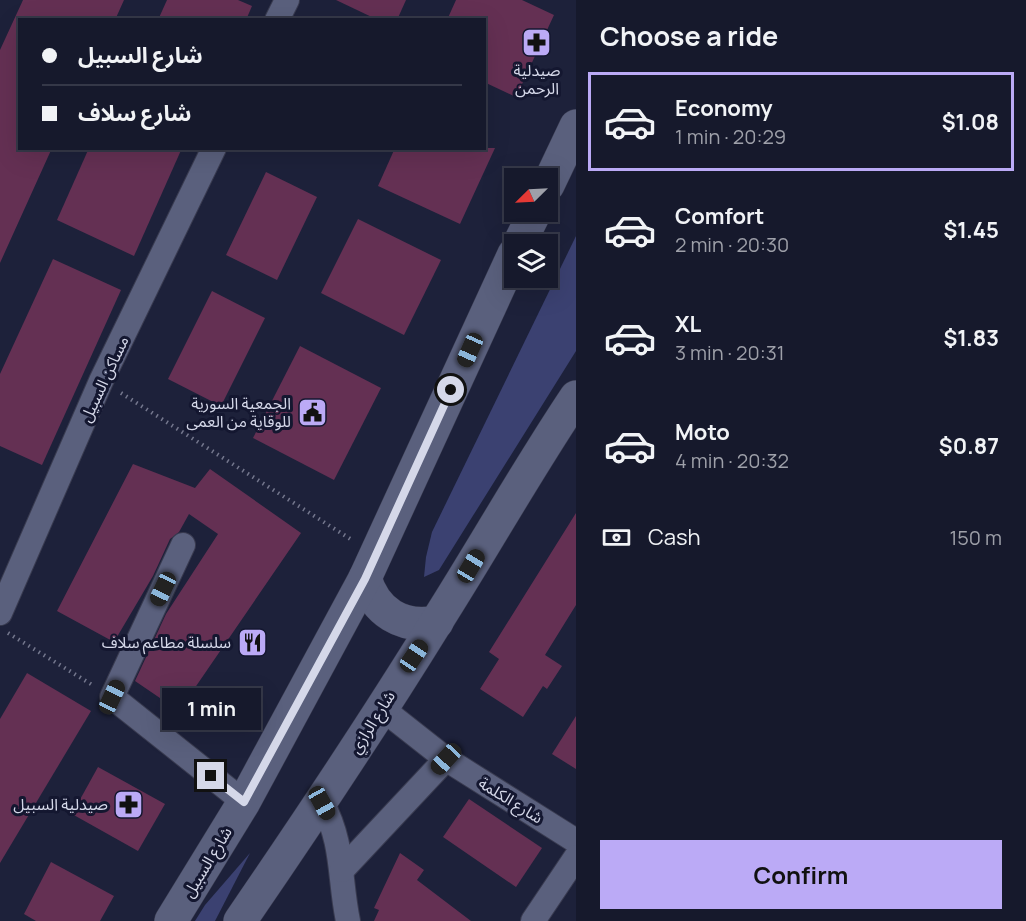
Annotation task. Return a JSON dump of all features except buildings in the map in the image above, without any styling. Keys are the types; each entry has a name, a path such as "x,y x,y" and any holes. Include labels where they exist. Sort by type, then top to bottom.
{"main road":[{"path":"556,168 576,126"},
{"name":"شارع السبيل","path":"171,921 244,802 370,567 504,276"},
{"name":"شارع الرازي","path":"240,921 322,803 380,707 437,622 539,452 576,398"},
{"path":"370,567 374,600 391,616 413,624 437,622"}],"street":[{"path":"278,18 287,0"},
{"name":"مساكن السبيل","path":"0,613 101,381 213,150"},
{"path":"183,545 112,697 244,802"},
{"name":"شارع الكلمة","path":"380,707 446,759 576,841"},
{"path":"342,870 446,759"},
{"path":"322,803 336,835 342,870 345,915"},
{"path":"532,921 576,856"}],"path":[{"path":"101,381 370,567"},
{"path":"0,628 112,697"}],"shaded area":[{"path":"576,236 576,351 439,570 424,577 432,532 551,288 558,288 558,273"},
{"path":"250,853 215,921 195,921 205,905"}],"place":[{"name":"صيدلية الرحمن","path":"537,42"},
{"name":"الجمعية السورية للوقاية من العمى","path":"312,412"},
{"name":"سلسلة مطاعم سلاف","path":"252,642"},
{"name":"صيدلية السبيل","path":"129,804"}],"route":[{"path":"211,776 244,802 365,579 451,390"}]}
